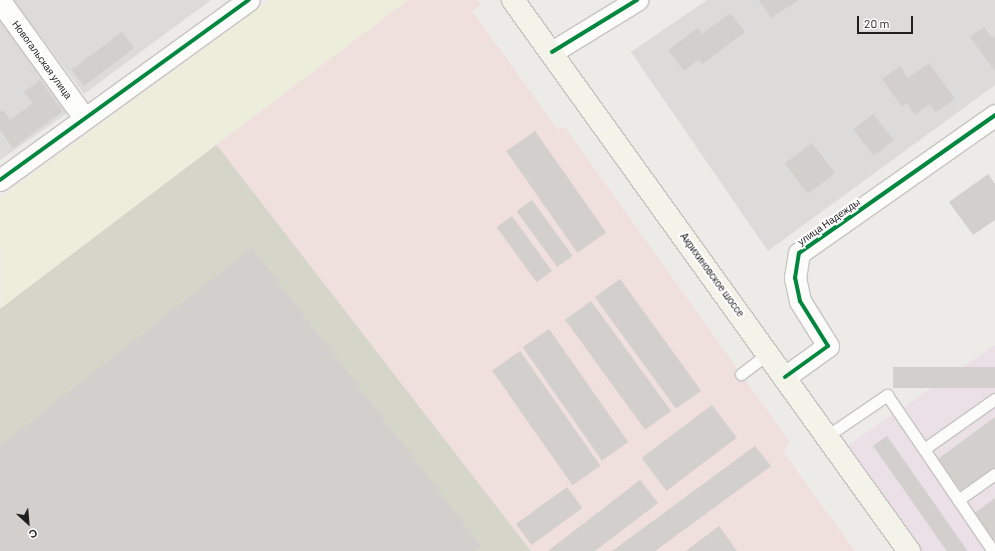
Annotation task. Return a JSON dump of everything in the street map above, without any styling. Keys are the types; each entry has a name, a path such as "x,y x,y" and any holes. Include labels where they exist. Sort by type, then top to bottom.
{"main road":[{"name":"Акрихиновское шоссе","path":"513,0 552,52 909,551"}],"street":[{"path":"0,180 249,0"},
{"path":"552,52 637,0"},
{"name":"Новогальская улица","path":"0,1 85,119"},
{"name":"улица Надежды","path":"785,377 828,346 800,301 795,278 800,253 995,115"}],"lane":[{"path":"741,374 768,354"},
{"path":"827,436 886,395 993,551"},
{"path":"924,449 995,399"},
{"path":"958,500 995,474"}],"shaded area":[{"path":"13,0 211,0 84,94"},
{"path":"408,0 478,0 481,4 472,11 558,130 564,126 789,441 784,453 855,551 531,551 216,144"},
{"path":"707,0 995,0 995,85 768,251 631,52"},
{"path":"0,14 70,111 0,160"},
{"path":"216,144 531,551 0,551 0,309"},
{"path":"995,345 995,551 919,551 845,447"}],"green space":[{"path":"270,0 408,0 2,307 0,198"}],"building":[{"path":"759,0 799,0 771,18"},
{"path":"730,13 745,32 702,64 699,59 684,71 668,50 698,28 702,34"},
{"path":"984,27 992,38 995,36 995,71 970,37"},
{"path":"122,32 134,48 84,86 72,70"},
{"path":"929,63 955,99 936,112 930,104 915,115 907,103 902,107 882,79 900,66 908,78"},
{"path":"40,80 63,111 13,148 0,130 0,112 3,110 10,120 33,103 24,92"},
{"path":"873,114 893,140 874,155 853,129"},
{"path":"535,131 606,233 577,253 506,151"},
{"path":"812,143 835,173 808,194 785,163"},
{"path":"988,174 995,184 995,220 973,235 949,202"},
{"path":"532,200 573,256 557,267 517,211"},
{"path":"512,216 552,271 537,282 497,227"},
{"path":"252,248 481,546 475,551 0,551 0,446"},
{"path":"620,279 701,391 676,409 595,297"},
{"path":"591,301 671,411 645,430 565,320"},
{"path":"549,329 628,442 602,460 523,347"},
{"path":"520,351 600,466 572,485 492,371"},
{"path":"893,367 995,367 995,388 893,388"},
{"path":"712,405 737,438 666,491 642,458"},
{"path":"995,417 995,468 962,492 938,459"},
{"path":"887,436 968,551 947,551 873,446"},
{"path":"755,446 771,466 655,551 612,551"},
{"path":"640,480 658,503 595,551 548,551"},
{"path":"567,487 582,508 531,545 516,524"},
{"path":"995,498 995,539 993,541 973,514"},
{"path":"719,526 737,551 686,551"}],"cycle path":[{"path":"0,180 249,0"},
{"path":"552,52 637,0"},
{"path":"785,377 828,346 800,301 795,278 799,253 995,115"}]}
